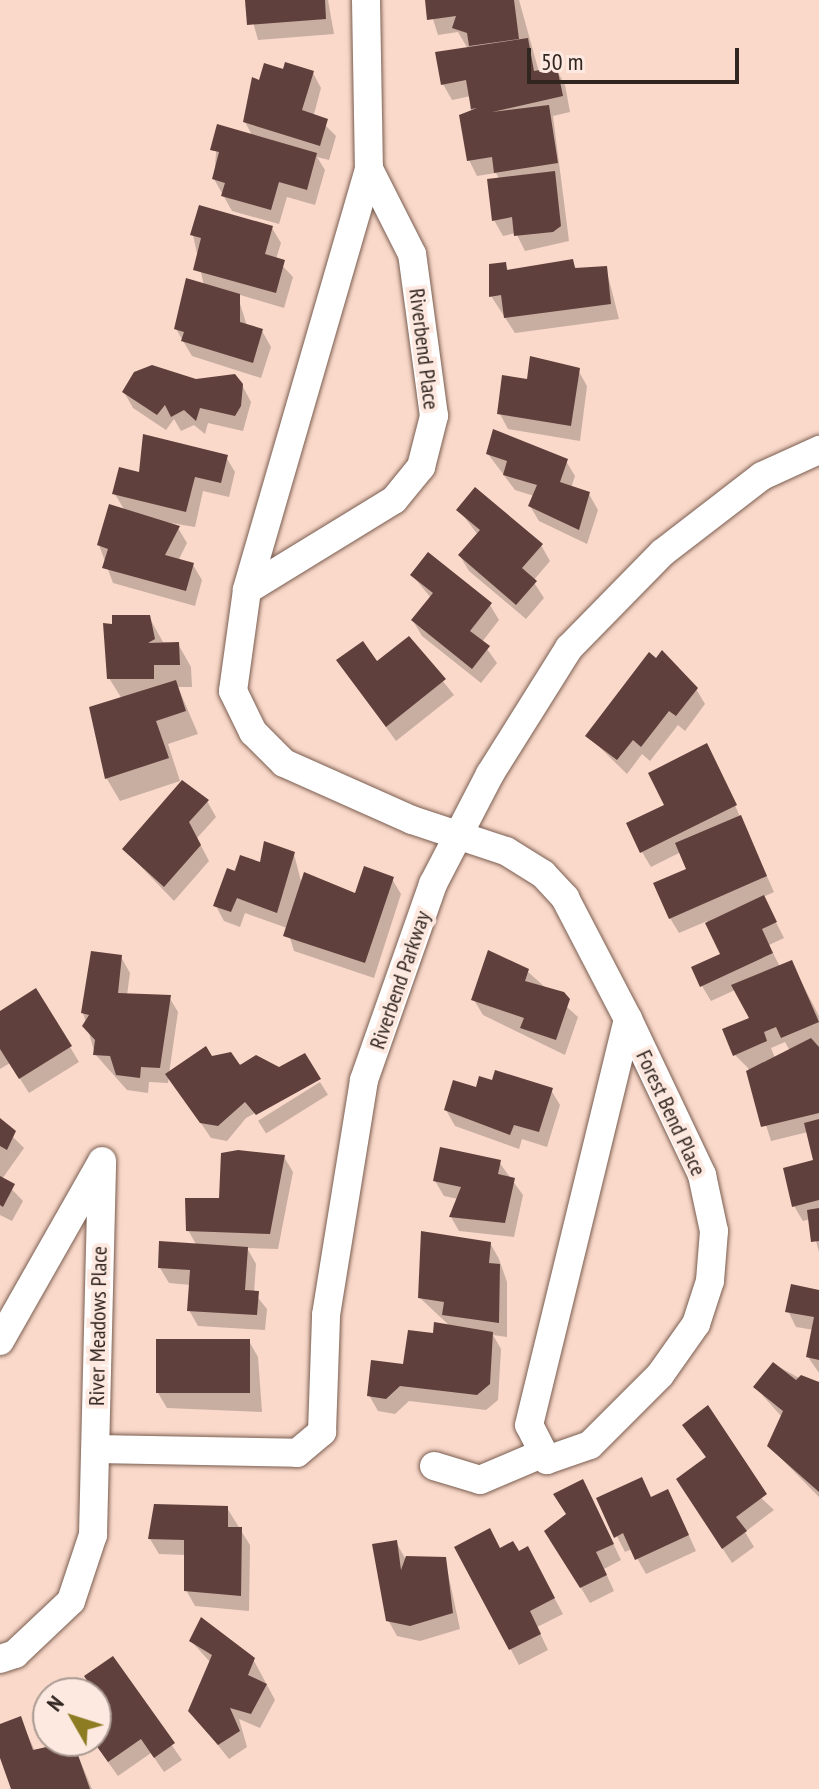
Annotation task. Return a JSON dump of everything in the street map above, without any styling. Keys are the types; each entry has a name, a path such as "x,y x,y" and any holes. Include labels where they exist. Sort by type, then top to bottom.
{"street":[{"name":"Riverbend Place","path":"366,0 369,169 247,590 233,691 253,732 284,763 458,835"},
{"name":"Riverbend Place","path":"247,590 394,500 421,467 434,416 412,254 369,169"},
{"name":"Riverbend Parkway","path":"96,1449 297,1453 322,1432 326,1315 364,1080 433,884 458,835 569,648 662,553 762,476 819,450"},
{"name":"Forest Bend Place","path":"434,1466 480,1480 539,1455 562,1459 590,1445 660,1375 696,1324 710,1281 714,1231 702,1175 628,1019 565,898 506,851 458,835"},
{"name":"Forest Bend Place","path":"539,1455 529,1425 628,1019"},
{"name":"River Meadows Place","path":"0,1341 102,1161 93,1535 71,1601 15,1654 0,1659"}],"building":[{"path":"245,0 325,0 326,19 247,25"},
{"path":"425,0 514,0 519,39 469,46 467,33 452,28 456,16 427,20"},
{"path":"528,38 534,71 557,67 563,96 492,112 549,105 558,163 494,173 492,157 467,161 459,115 477,108 471,109 466,80 441,85 435,52"},
{"path":"285,62 314,71 302,110 328,119 320,146 243,122 252,77 259,80 264,63 283,69"},
{"path":"217,124 317,153 307,190 279,182 271,210 221,196 225,183 212,179 219,152 210,150"},
{"path":"555,171 561,226 553,232 514,236 512,217 492,221 487,179"},
{"path":"199,205 273,226 265,254 285,260 276,293 193,270 201,238 190,235"},
{"path":"573,259 575,268 607,266 611,304 504,318 501,295 489,297 489,264 506,262 507,270"},
{"path":"186,278 240,294 240,322 263,329 253,363 181,341 184,332 174,329"},
{"path":"530,356 580,368 571,426 497,414 502,375 527,379"},
{"path":"152,365 196,379 235,374 243,384 241,406 235,416 200,408 196,421 184,410 171,417 165,405 157,415 122,392 134,372"},
{"path":"493,429 568,459 560,482 590,492 579,530 528,506 537,485 503,475 507,461 486,454"},
{"path":"143,434 228,455 221,483 195,477 186,512 112,494 119,467 139,472"},
{"path":"475,487 543,544 522,568 537,581 516,605 458,555 480,530 456,510"},
{"path":"109,504 180,526 165,555 194,563 186,591 102,568 108,549 97,545"},
{"path":"428,552 492,603 470,631 490,646 472,669 411,620 433,593 410,575"},
{"path":"112,615 150,615 155,639 148,643 179,642 180,665 154,665 154,679 107,679 103,623 112,624"},
{"path":"409,636 446,679 386,727 336,660 363,641 377,661"},
{"path":"662,650 698,688 676,716 669,711 641,747 633,740 617,760 585,736 649,652 656,658"},
{"path":"176,680 186,711 156,721 169,758 105,779 89,707"},
{"path":"707,743 737,805 640,853 626,823 664,805 648,773"},
{"path":"182,780 209,800 189,822 201,845 164,887 122,849"},
{"path":"741,815 767,876 669,919 653,883 686,869 675,843"},
{"path":"264,841 295,852 277,913 237,898 231,912 213,906 227,868 235,871 240,855 260,862"},
{"path":"364,866 394,877 365,963 283,936 304,872 355,893"},
{"path":"764,895 777,922 762,929 773,953 700,987 691,967 720,954 705,923"},
{"path":"488,950 529,969 525,981 564,992 570,999 556,1040 520,1028 524,1018 471,1000"},
{"path":"91,951 122,955 118,993 171,995 160,1068 141,1067 140,1078 116,1075 110,1056 93,1055 95,1040 82,1026 89,1015 81,1013"},
{"path":"792,960 819,1022 781,1038 776,1027 764,1032 767,1041 733,1056 722,1029 749,1018 731,985"},
{"path":"36,988 72,1046 19,1079 0,1049 0,1011"},
{"path":"811,1038 819,1047 819,1113 761,1127 746,1071"},
{"path":"206,1046 212,1056 231,1052 240,1065 256,1055 279,1067 305,1053 321,1079 256,1115 245,1102 218,1126 200,1123 165,1074"},
{"path":"495,1070 553,1088 539,1132 514,1125 510,1135 444,1110 453,1080 476,1087 479,1076 492,1080"},
{"path":"0,1118 16,1131 7,1150 0,1146"},
{"path":"819,1119 819,1200 792,1207 783,1168 813,1160 804,1123"},
{"path":"440,1147 501,1160 498,1174 515,1178 505,1223 449,1217 461,1187 433,1181"},
{"path":"238,1150 285,1155 270,1234 186,1231 185,1198 219,1198 221,1153"},
{"path":"0,1176 15,1184 3,1207 0,1205"},
{"path":"819,1208 819,1241 811,1242 807,1210"},
{"path":"421,1231 491,1242 489,1263 500,1264 499,1323 442,1315 444,1302 418,1298"},
{"path":"159,1241 248,1247 245,1290 259,1291 257,1315 187,1311 190,1270 158,1268"},
{"path":"791,1284 819,1290 819,1360 806,1357 814,1317 785,1312"},
{"path":"434,1322 493,1332 490,1384 477,1395 400,1386 386,1399 367,1396 371,1360 403,1364 408,1330 433,1333"},
{"path":"156,1339 250,1339 250,1393 156,1393"},
{"path":"773,1362 796,1380 801,1375 819,1382 819,1492 767,1446 783,1411 753,1387"},
{"path":"708,1405 767,1494 736,1517 747,1531 722,1549 676,1479 706,1457 682,1425"},
{"path":"642,1477 651,1497 668,1489 689,1535 635,1560 623,1533 614,1538 596,1498"},
{"path":"583,1479 614,1544 596,1552 607,1575 580,1588 544,1531 566,1514 553,1494"},
{"path":"154,1504 228,1506 228,1527 242,1527 241,1596 184,1591 184,1540 148,1539"},
{"path":"490,1528 500,1548 513,1541 519,1551 528,1546 555,1598 530,1611 541,1634 509,1650 454,1547"},
{"path":"397,1540 401,1570 406,1556 446,1557 453,1613 410,1626 386,1621 372,1544"},
{"path":"201,1617 255,1658 248,1675 267,1684 251,1714 230,1708 240,1731 218,1745 188,1711 212,1655 189,1641"},
{"path":"113,1656 175,1743 154,1758 141,1739 108,1762 104,1757 112,1757 112,1677 84,1676"},
{"path":"21,1716 32,1747 32,1757 79,1757 90,1789 11,1789 0,1758 0,1724"}]}
